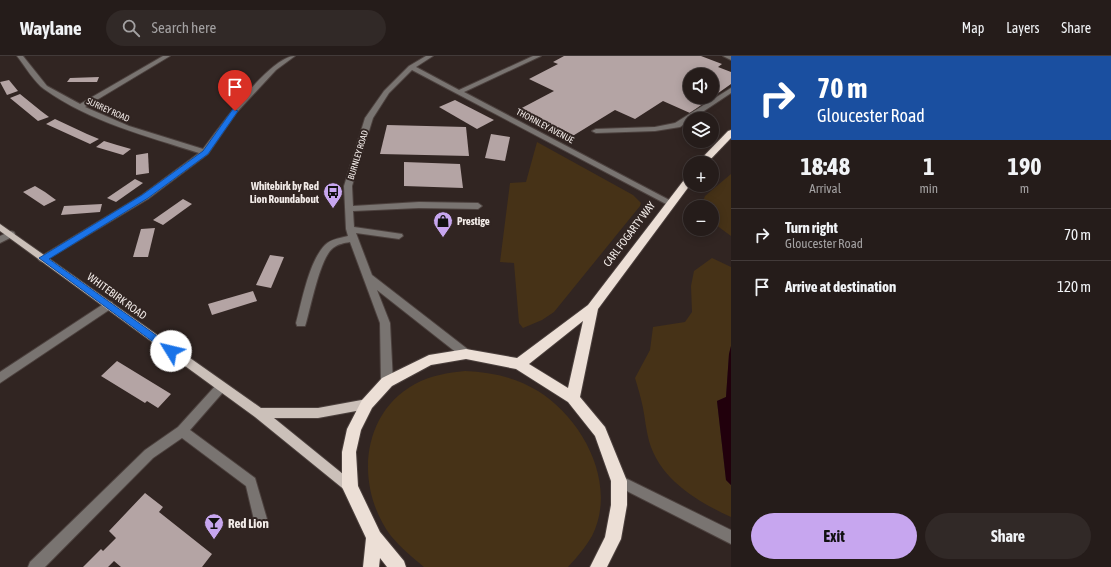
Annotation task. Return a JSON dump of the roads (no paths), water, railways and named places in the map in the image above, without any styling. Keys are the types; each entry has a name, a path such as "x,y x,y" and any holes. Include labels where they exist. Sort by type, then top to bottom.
{"highway":[{"path":"709,156 731,133"},
{"name":"CARL FOGARTY WAY","path":"519,364 592,308 683,187"},
{"name":"CARL FOGARTY WAY","path":"573,398 592,308"},
{"path":"398,567 374,538 350,487 349,452 354,429 367,404 387,382 429,360 466,354 519,364 573,398 600,432 620,481 619,505 613,539 598,567"},
{"path":"370,567 374,538"}],"main road":[{"name":"WHITEBIRK ROAD","path":"0,226 259,413 350,487"},
{"path":"259,413 318,413 367,404"}],"street":[{"name":"SURREY ROAD","path":"20,56 45,87 80,107 126,128 205,152"},
{"path":"80,107 167,56"},
{"path":"43,258 145,196 205,152 235,111 274,69 292,56"},
{"name":"BURNLEY ROAD","path":"387,382 385,323 352,234 348,186 369,118 386,92 411,67 430,56"},
{"path":"459,92 538,56"},
{"path":"726,56 731,58"},
{"name":"THORNLEY AVENUE","path":"411,67 671,203"},
{"path":"596,131 655,129 677,125 731,90"},
{"path":"349,209 419,205 478,206"},
{"path":"0,240 11,234"},
{"path":"301,323 319,266 327,248 352,234 399,236"},
{"path":"367,277 466,354"},
{"path":"0,378 108,305"},
{"path":"35,567 149,454 182,431 221,387"},
{"path":"182,431 251,482 260,520"},
{"path":"620,481 731,537"}],"place":[{"name":"Whitebirk by Red Lion Roundabout","path":"333,209"},
{"name":"Prestige","path":"443,238"},
{"name":"Red Lion","path":"214,540"}]}
